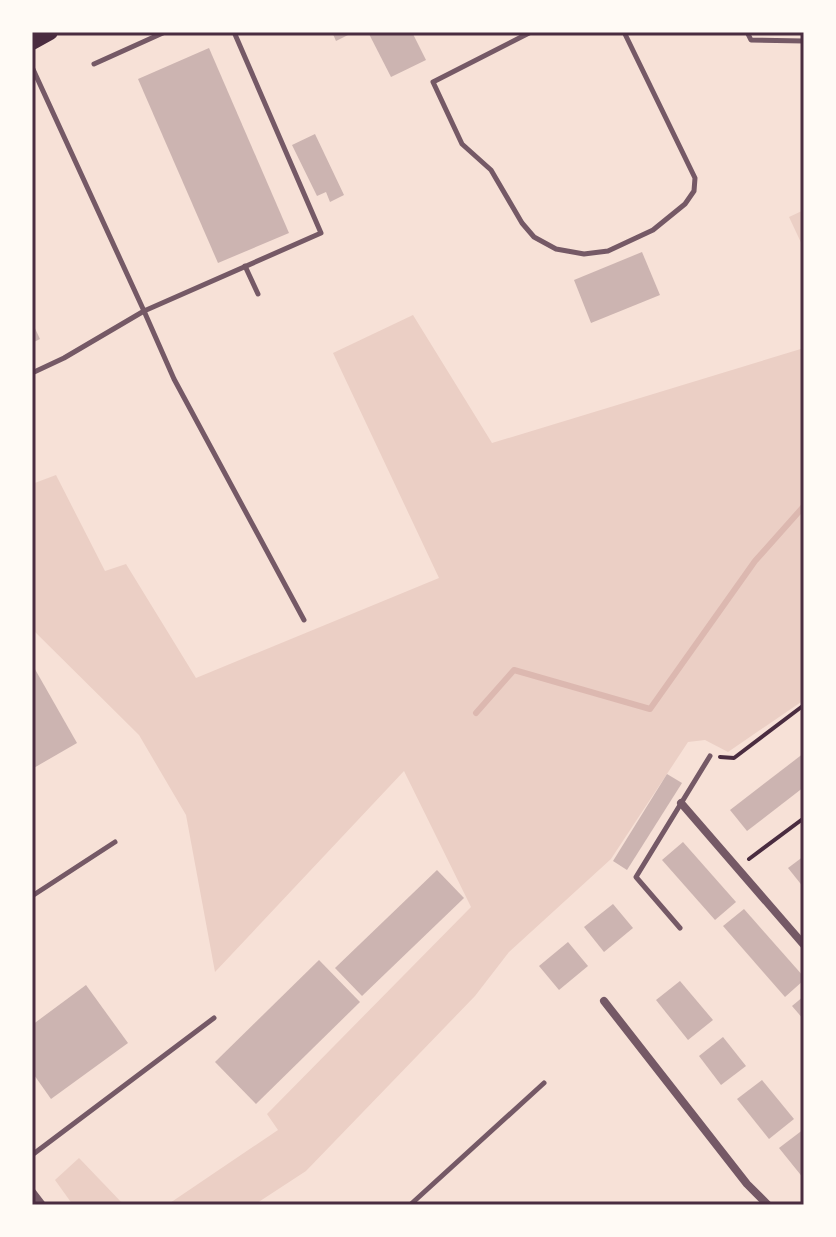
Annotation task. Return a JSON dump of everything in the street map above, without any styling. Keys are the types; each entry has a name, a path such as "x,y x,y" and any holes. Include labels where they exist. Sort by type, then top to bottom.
{"main road":[{"path":"32,42 50,32"}],"street":[{"path":"681,803 804,945"},
{"path":"604,1001 747,1184 768,1205"},
{"path":"32,1192 42,1205"}],"lane":[{"path":"94,64 165,32"},
{"path":"32,373 144,311 321,233 234,32"},
{"path":"531,32 433,82 462,144 491,170 522,223 534,237 556,249 584,254 608,251 653,230 676,214 694,191 695,178 624,32"},
{"path":"747,32 751,40 804,41"},
{"path":"32,67 174,379 304,620"},
{"path":"245,266 258,294"},
{"path":"680,928 636,877 710,756"},
{"path":"32,896 115,842"},
{"path":"32,1155 214,1018"},
{"path":"410,1205 544,1083"}],"path":[{"path":"710,756 734,758 804,705"},
{"path":"738,868 804,818"}],"shaded area":[{"path":"804,210 804,249 789,217"},
{"path":"413,315 492,443 804,348 804,700 728,752 705,740 688,742 611,859 509,952 475,996 306,1171 254,1205 167,1205 278,1130 267,1114 471,907 404,771 215,972 186,815 139,735 32,629 32,484 56,475 105,571 126,564 196,678 439,578 333,353"},
{"path":"79,1158 124,1205 73,1205 55,1180"}],"building":[{"path":"332,32 354,32 336,41"},
{"path":"368,32 412,32 426,60 391,77"},
{"path":"209,48 289,233 218,263 138,79"},
{"path":"315,134 344,195 330,202 326,192 317,196 292,145"},
{"path":"642,252 660,295 591,323 574,280"},
{"path":"32,322 40,339 32,343"},
{"path":"32,664 77,743 32,769"},
{"path":"804,753 804,787 747,831 730,810"},
{"path":"667,774 682,783 627,870 613,861"},
{"path":"683,842 736,902 715,920 662,860"},
{"path":"804,856 804,888 788,868"},
{"path":"437,870 464,898 362,996 335,968"},
{"path":"613,904 633,928 604,952 584,927"},
{"path":"744,909 804,977 785,997 723,926"},
{"path":"568,942 588,966 559,990 539,966"},
{"path":"319,960 360,1002 256,1104 215,1062"},
{"path":"680,981 713,1020 688,1040 656,1000"},
{"path":"86,985 128,1043 51,1099 32,1072 32,1025"},
{"path":"804,996 804,1020 792,1006"},
{"path":"723,1037 746,1066 721,1085 699,1056"},
{"path":"762,1080 794,1119 769,1139 737,1099"},
{"path":"804,1129 804,1179 779,1148"}],"waterway":[{"path":"476,713 514,670 650,709 755,561 804,506"}]}
